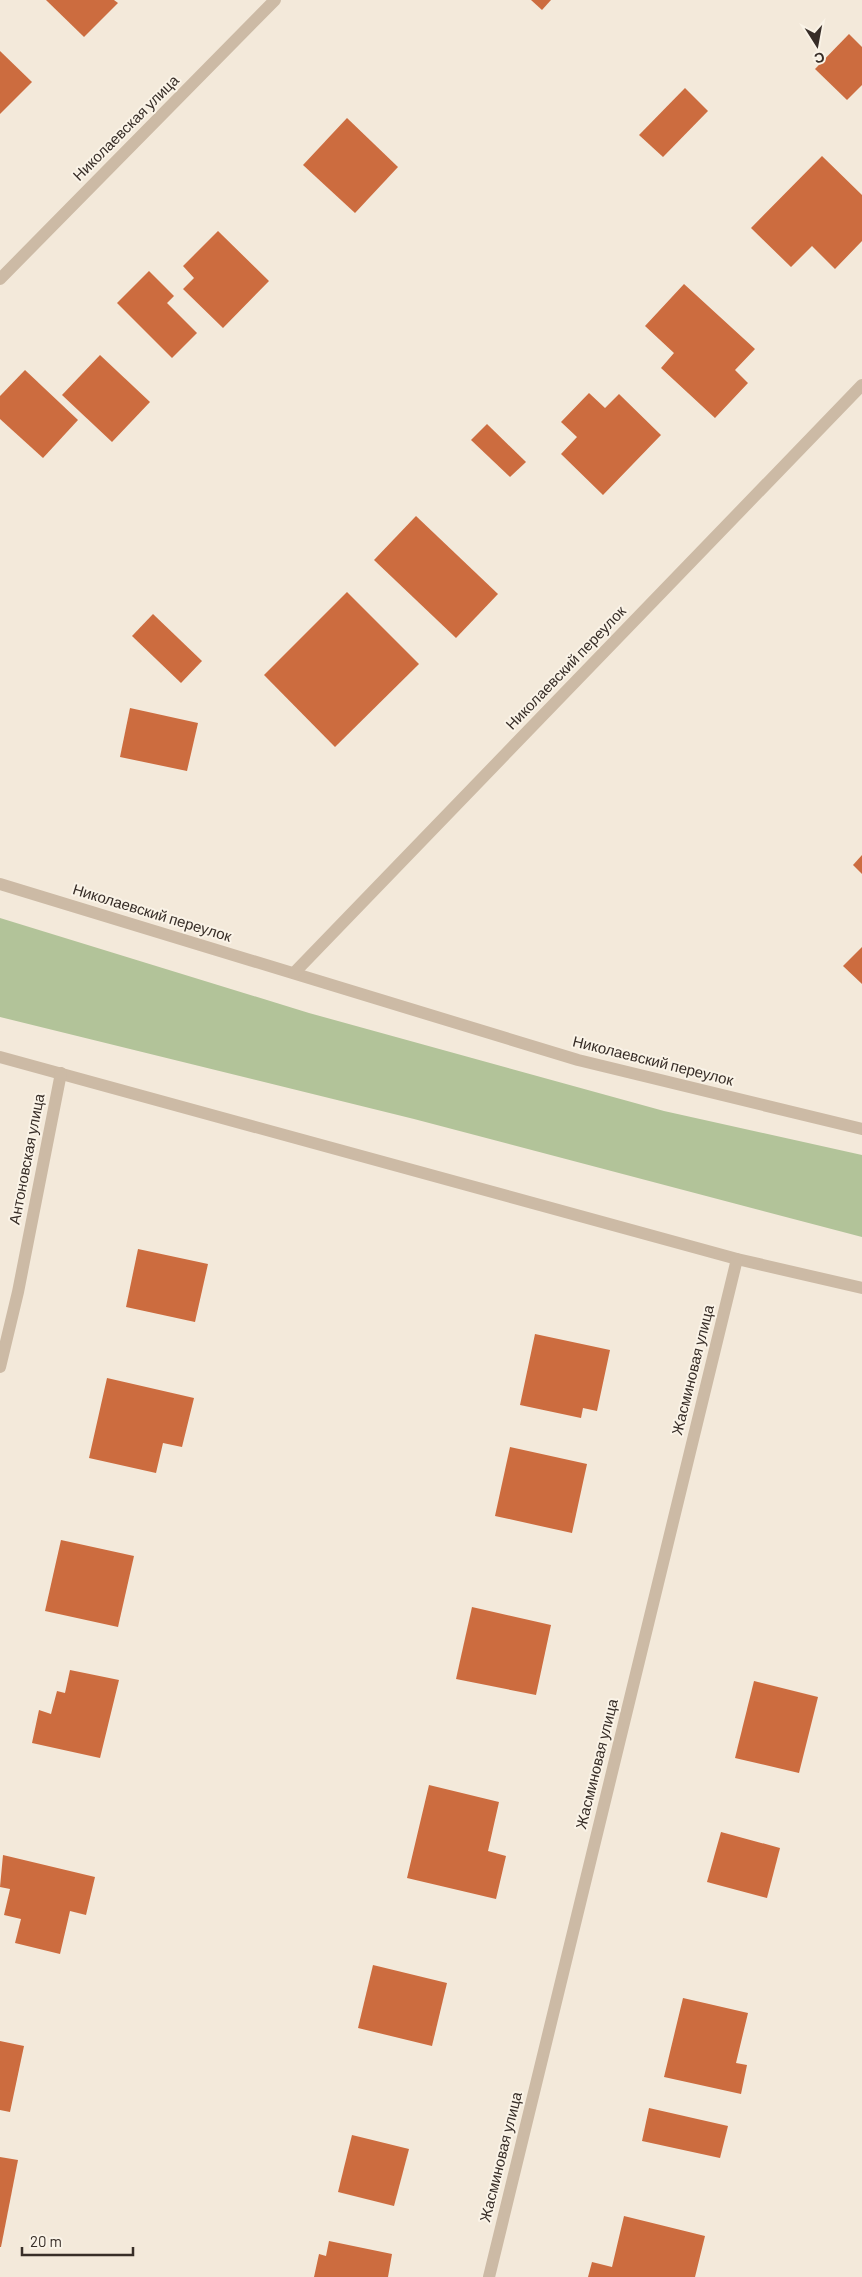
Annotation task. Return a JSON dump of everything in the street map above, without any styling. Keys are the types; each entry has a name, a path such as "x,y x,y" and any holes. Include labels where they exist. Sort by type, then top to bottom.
{"street":[{"name":"Николаевская улица","path":"0,280 275,0"},
{"name":"Николаевский переулок","path":"294,973 862,385"},
{"name":"Николаевский переулок","path":"0,884 578,1060 862,1129"},
{"path":"0,1057 736,1258 862,1288"},
{"name":"Антоновская улица","path":"0,1368 18,1292 61,1073"},
{"name":"Жасминовая улица","path":"489,2277 736,1258"}],"green space":[{"path":"0,918 309,1013 664,1111 862,1155 862,1237 414,1119 0,1017"}],"building":[{"path":"46,0 114,0 118,3 84,37"},
{"path":"531,0 551,0 542,10"},
{"path":"849,34 862,47 862,85 847,100 815,69"},
{"path":"0,51 32,82 0,114"},
{"path":"685,88 708,111 663,157 639,135"},
{"path":"347,118 398,167 355,213 303,165"},
{"path":"822,156 862,195 862,241 835,269 812,246 791,267 751,228"},
{"path":"218,231 269,281 223,328 183,289 194,278 183,266"},
{"path":"149,271 174,296 167,303 197,333 172,358 117,303"},
{"path":"684,284 755,349 735,370 748,383 715,418 661,368 674,353 645,326"},
{"path":"100,355 150,402 112,442 62,395"},
{"path":"25,370 78,420 43,458 0,419 0,396"},
{"path":"589,393 605,408 619,394 661,435 603,495 561,454 577,437 561,422"},
{"path":"487,424 526,462 510,477 471,440"},
{"path":"416,516 498,594 456,638 374,560"},
{"path":"347,592 419,664 335,747 264,675"},
{"path":"153,614 202,661 181,683 132,636"},
{"path":"130,708 198,723 187,771 120,757"},
{"path":"862,855 862,874 853,865"},
{"path":"862,947 862,984 843,966"},
{"path":"138,1249 208,1264 195,1322 126,1307"},
{"path":"535,1334 610,1350 597,1411 583,1408 581,1418 520,1405"},
{"path":"107,1378 194,1398 182,1447 163,1443 156,1473 89,1458"},
{"path":"510,1447 587,1464 572,1533 495,1516"},
{"path":"61,1540 134,1556 118,1627 45,1611"},
{"path":"472,1607 551,1625 536,1695 456,1679"},
{"path":"70,1670 119,1680 100,1758 32,1743 39,1710 51,1714 57,1691 65,1693"},
{"path":"754,1681 818,1697 799,1773 735,1758"},
{"path":"429,1785 499,1802 488,1851 506,1856 496,1899 407,1878"},
{"path":"721,1832 780,1848 767,1898 707,1882"},
{"path":"3,1855 95,1877 86,1915 70,1911 60,1954 15,1943 21,1919 4,1915 10,1889 0,1887"},
{"path":"373,1965 447,1983 432,2046 358,2028"},
{"path":"683,1998 748,2013 736,2063 747,2065 741,2094 664,2077"},
{"path":"0,2041 24,2046 10,2112 0,2110"},
{"path":"649,2108 728,2126 720,2158 642,2141"},
{"path":"352,2135 409,2149 394,2206 338,2192"},
{"path":"0,2157 18,2160 1,2247 0,2247"},
{"path":"624,2216 705,2236 695,2277 588,2277 592,2262 612,2267"},
{"path":"329,2241 392,2254 388,2277 314,2277 319,2254 326,2256"}]}
